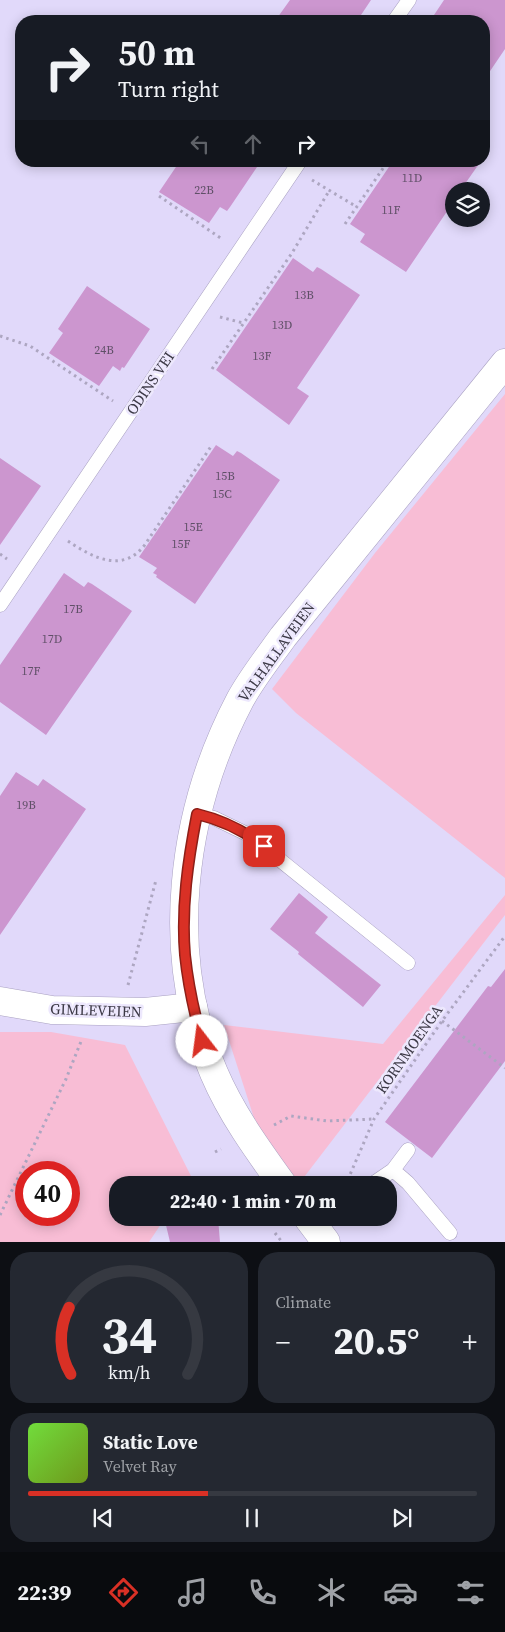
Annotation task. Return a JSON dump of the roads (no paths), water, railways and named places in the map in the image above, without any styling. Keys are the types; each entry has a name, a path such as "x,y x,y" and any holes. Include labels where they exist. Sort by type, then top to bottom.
{"street":[{"name":"VALHALLAVEIEN","path":"277,1176 229,1105 202,1041 193,1007 185,953 184,922 188,868 197,814 218,748 241,698 256,674 283,637 505,363"},
{"name":"GIMLEVEIEN","path":"0,1001 52,1010 145,1012 193,1007"}],"lane":[{"path":"398,15 409,0"},
{"name":"ODINS VEI","path":"0,605 296,167"},
{"path":"197,814 214,818 249,835 408,964"},
{"path":"384,1176 393,1170 408,1150"},
{"path":"393,1170 408,1183 450,1233"}]}
